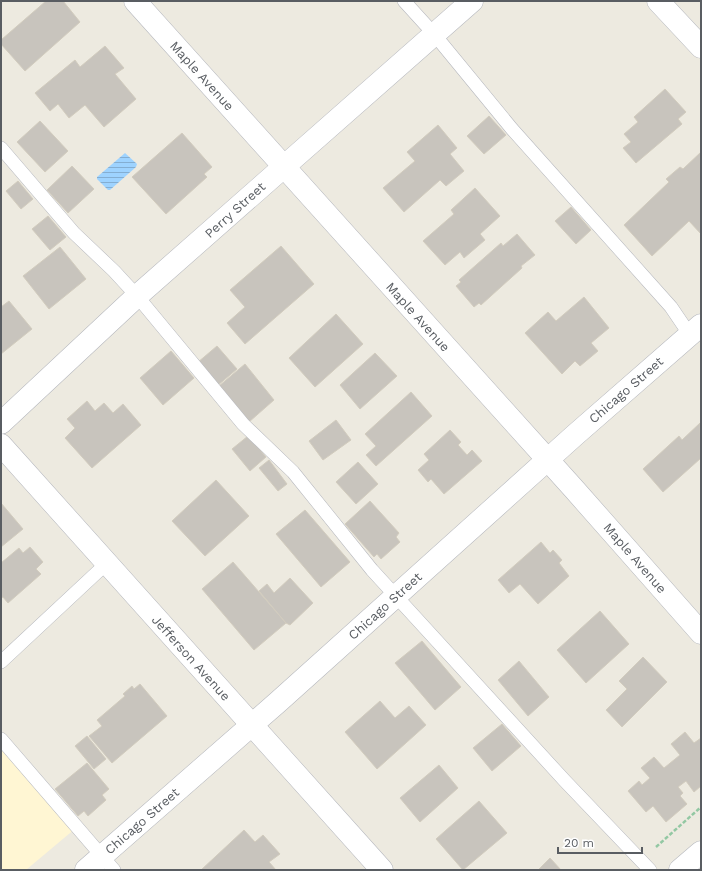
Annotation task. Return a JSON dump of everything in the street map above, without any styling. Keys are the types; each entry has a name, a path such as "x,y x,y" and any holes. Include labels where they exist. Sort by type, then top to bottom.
{"street":[{"name":"Maple Avenue","path":"135,1 701,633"},
{"name":"Perry Street","path":"1,423 137,296 472,1"},
{"path":"658,1 701,47"},
{"name":"Chicago Street","path":"101,865 252,724 575,435 696,330"},
{"name":"Jefferson Avenue","path":"1,446 382,870"},
{"path":"680,870 701,852"}],"lane":[{"path":"404,1 434,34 512,129 671,307 696,330"},
{"path":"1,148 74,233 114,271 137,296 243,424 294,472 372,570 565,781 645,865"},
{"path":"1,662 106,564"},
{"path":"1,739 101,865"}],"path":[{"path":"645,865 701,807"}],"shaded area":[{"path":"1,739 76,828 26,870 1,870"}],"water":[{"path":"125,153 137,164 136,167 110,190 108,190 97,179 97,177"}],"building":[{"path":"46,1 63,1 80,22 25,71 1,44 1,40"},
{"path":"105,46 124,68 115,74 136,99 104,127 85,105 69,118 58,104 50,111 35,93 75,60 80,67"},
{"path":"665,89 686,112 678,119 682,124 636,163 623,148 631,142 624,134 638,122 634,117"},
{"path":"489,116 506,135 484,154 467,136"},
{"path":"40,121 68,151 45,172 17,142"},
{"path":"438,125 457,148 450,154 464,171 446,186 440,180 404,212 383,188 415,161 407,152"},
{"path":"182,133 212,167 204,174 207,177 166,214 132,177"},
{"path":"701,152 701,234 689,221 652,256 624,225 669,182 666,179 680,167 683,169"},
{"path":"72,166 94,189 68,213 47,190"},
{"path":"18,181 33,199 21,209 6,191"},
{"path":"475,188 500,216 480,234 485,240 464,258 460,252 445,265 423,241 454,214 451,210"},
{"path":"571,207 591,230 576,244 555,221"},
{"path":"48,216 66,237 50,250 32,229"},
{"path":"517,234 535,255 521,266 522,268 481,305 479,303 474,307 456,286 461,282 459,280 501,243 503,246"},
{"path":"281,246 314,284 245,344 227,323 245,307 230,290"},
{"path":"60,247 86,279 49,309 23,276"},
{"path":"584,297 609,328 591,343 598,351 580,366 575,361 562,374 525,333 548,312 556,321"},
{"path":"9,301 32,329 1,354 1,307"},
{"path":"336,314 363,344 315,387 289,358"},
{"path":"217,346 237,369 217,386 197,363"},
{"path":"171,351 194,378 163,405 140,378"},
{"path":"375,353 397,376 360,409 340,385"},
{"path":"245,364 274,400 249,422 219,386"},
{"path":"411,392 432,416 376,466 366,455 376,446 365,434"},
{"path":"87,401 95,411 104,403 113,413 123,404 141,425 92,468 65,438 75,428 67,419"},
{"path":"336,420 351,440 323,460 309,441"},
{"path":"700,423 701,458 663,492 643,469 679,436 682,440"},
{"path":"450,430 461,442 458,445 467,455 472,450 482,461 444,494 431,479 428,482 418,470 429,460 424,454"},
{"path":"248,436 266,457 250,471 232,449"},
{"path":"269,460 287,484 278,491 259,468"},
{"path":"358,462 378,484 356,504 336,482"},
{"path":"216,480 249,516 205,556 172,521"},
{"path":"370,501 399,533 396,537 400,542 381,559 377,554 374,557 345,524"},
{"path":"1,503 23,529 1,547"},
{"path":"305,510 350,562 321,587 276,534"},
{"path":"541,542 550,553 553,550 562,560 559,563 569,576 538,604 520,584 509,593 498,580"},
{"path":"30,547 43,562 36,569 41,574 8,603 3,597 1,598 1,563 19,548 23,553"},
{"path":"233,562 286,623 254,650 202,589"},
{"path":"290,578 313,603 290,625 286,623 259,591 267,584 274,593"},
{"path":"600,611 629,644 586,683 557,650"},
{"path":"422,641 461,687 435,710 395,663"},
{"path":"643,657 667,682 622,727 606,710 627,689 619,681"},
{"path":"519,661 549,697 528,716 498,680"},
{"path":"140,684 167,716 112,763 89,736 102,726 97,720 125,696 123,694 132,686 134,689"},
{"path":"380,701 395,718 409,706 426,725 377,769 345,732"},
{"path":"502,724 521,746 492,771 473,748"},
{"path":"685,732 694,743 701,738 701,786 694,792 686,781 678,787 683,793 680,796 687,804 666,822 653,806 646,812 628,791 639,781 642,785 650,778 641,768 654,757 664,768 680,755 671,744"},
{"path":"87,736 106,759 94,769 75,746"},
{"path":"87,763 109,789 102,795 106,800 88,816 84,811 78,816 55,789"},
{"path":"439,765 458,788 420,822 400,798"},
{"path":"479,801 507,833 463,870 436,839"},
{"path":"244,830 255,842 263,835 280,854 269,862 276,870 201,870"},
{"path":"550,858 561,870 538,870"}]}
